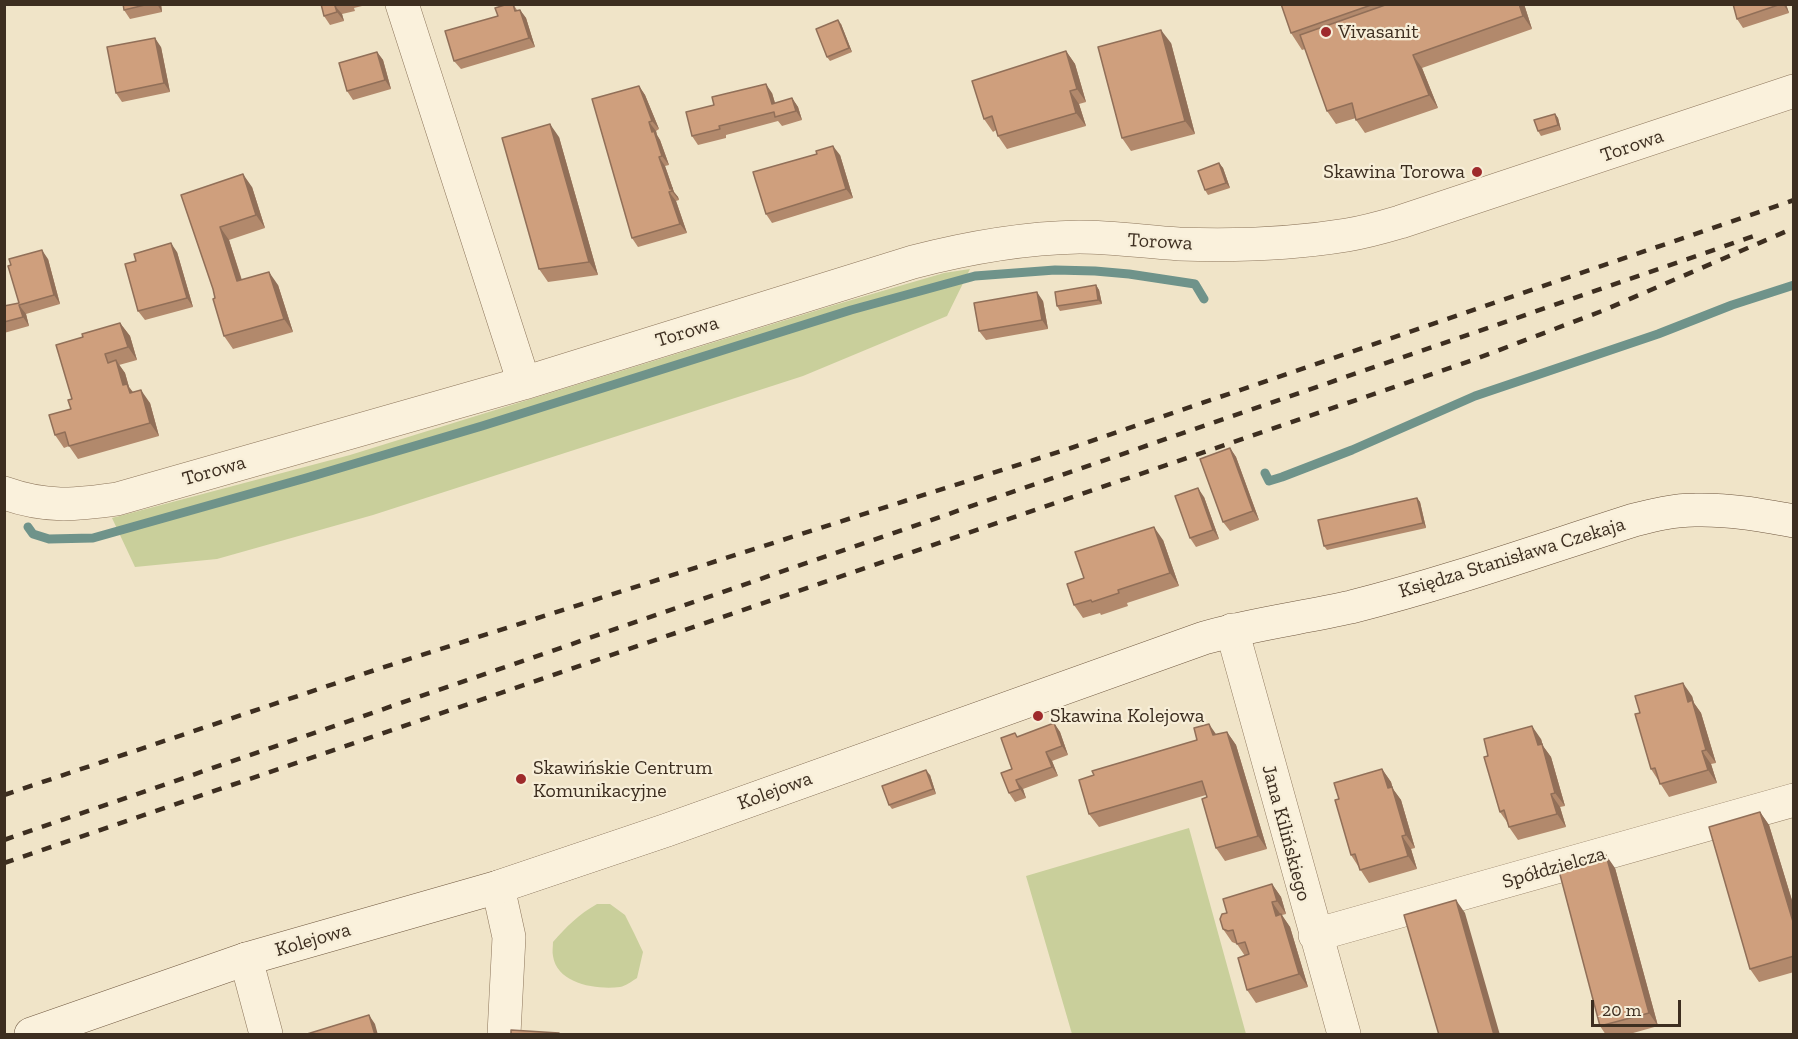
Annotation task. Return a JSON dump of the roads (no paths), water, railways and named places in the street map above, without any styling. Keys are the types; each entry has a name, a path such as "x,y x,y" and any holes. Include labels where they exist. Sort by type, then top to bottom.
{"street":[{"path":"402,4 524,383"},
{"name":"Torowa","path":"4,493 24,500 71,505 117,499 524,383 913,262 973,248 1046,238 1081,237 1178,244 1244,245 1295,242 1349,235 1400,222 1794,91"},
{"name":"Księdza Stanisława Czekaja","path":"1232,630 1365,603 1634,520 1664,513 1722,510 1794,521"},
{"name":"Kolejowa","path":"31,1035 246,959 498,887 667,830 1075,683 1232,630"},
{"name":"Jana Kilińskiego","path":"1232,630 1344,1035"},
{"name":"Spółdzielcza","path":"1315,934 1794,800"},
{"path":"498,887 509,938 504,1035"},
{"path":"246,959 266,1035"}],"waterway":[{"path":"28,527 33,534 49,539 93,538 482,426 851,310 975,276 1055,270 1129,274 1195,284 1204,299"},
{"path":"1265,473 1269,481 1282,477 1352,450 1475,396 1794,285"}],"railway":[{"path":"4,795 381,668 1071,448 1794,200"},
{"path":"4,863 1473,360 1602,311 1794,228"},
{"path":"4,840 1757,235"}],"place":[{"name":"Vivasanit","path":"1326,32"},
{"name":"Skawina Torowa","path":"1477,172"},
{"name":"Skawina Kolejowa","path":"1038,716"},
{"name":"Skawińskie Centrum Komunikacyjne","path":"521,779"}]}
